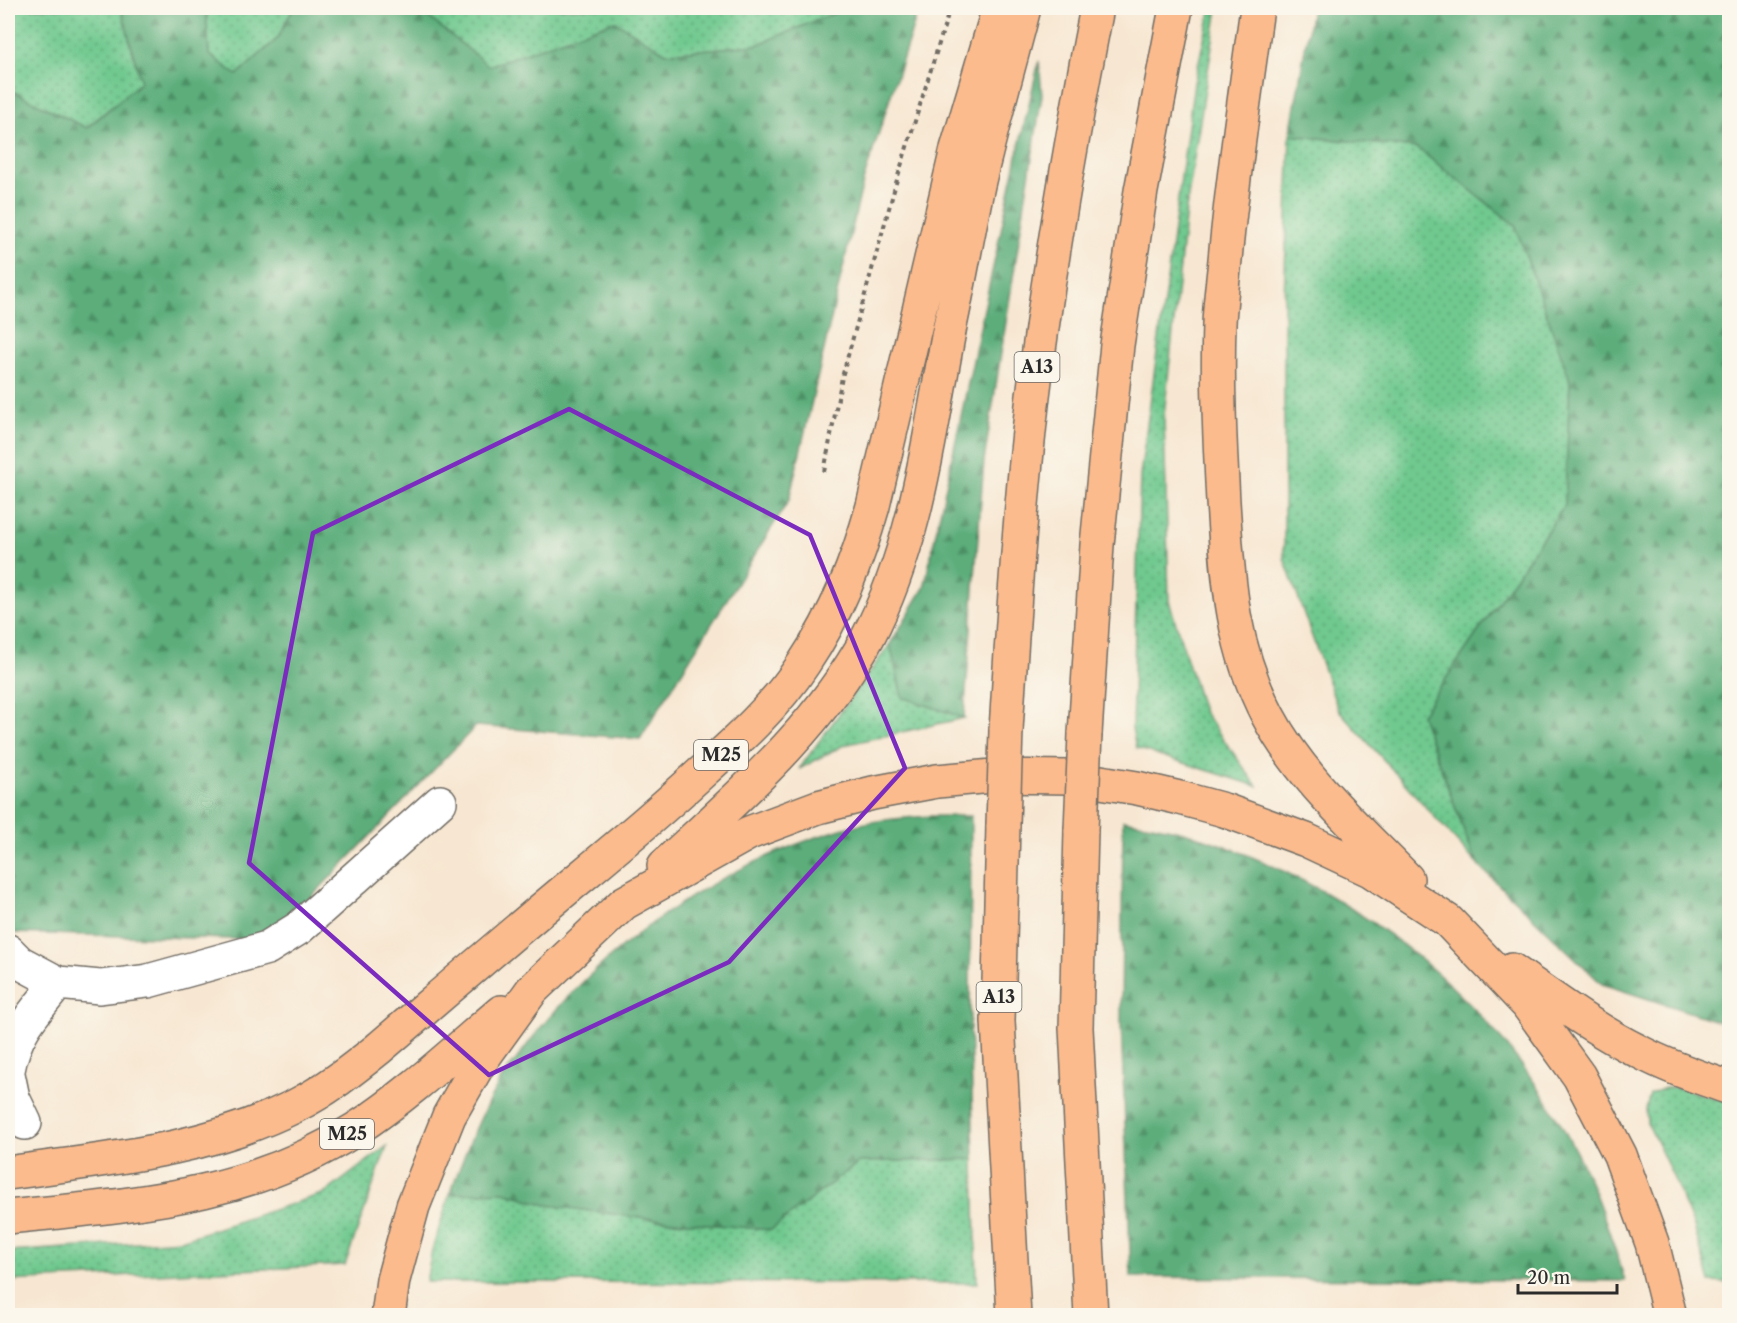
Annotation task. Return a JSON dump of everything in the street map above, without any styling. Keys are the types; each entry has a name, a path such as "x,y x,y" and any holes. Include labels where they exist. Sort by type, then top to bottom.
{"highway":[{"name":"M25","path":"8,1173 164,1150 210,1140 255,1125 297,1105 337,1081 630,836 738,741 776,700 804,663 829,621 862,547 957,149 999,8"},
{"path":"388,1316 393,1280 413,1206 449,1116 478,1065 506,1024 532,990 738,797 789,746 833,692 867,637 890,589 919,486 979,184 1024,8"},
{"name":"A13","path":"1014,1316 998,1021 1006,730 1019,530 1033,396 1073,130 1097,8"},
{"path":"1091,1316 1076,1028 1085,734 1097,545 1118,345 1141,191 1176,8"},
{"path":"1257,8 1231,199 1219,323 1222,468 1228,577 1240,650 1251,681 1282,742 1306,774 1527,1004 1579,1076 1620,1155 1652,1243 1670,1316"},
{"path":"624,903 749,832 819,807 873,793 937,781 993,776 1070,777 1137,788 1224,810 1306,840 1370,870 1598,1029 1640,1053 1730,1088"},
{"name":"M25","path":"8,1217 188,1195 251,1179 290,1164 357,1128 402,1095 575,948"}],"lane":[{"path":"8,951 19,962 58,983 100,987 148,981 267,948 299,928 440,802"},
{"path":"24,1123 12,1098 8,1072 11,1050 22,1028 58,983"}],"path":[{"path":"824,472 842,377 898,176 950,8"}],"highlighted area":[{"path":"569,409 810,535 905,768 729,962 489,1075 249,863 313,533"}],"green space":[{"path":"8,8 121,8 141,82 86,128 8,89"},
{"path":"121,8 206,8 209,54 237,75 278,38 293,8 417,8 489,66 615,21 666,53 756,45 847,8 919,8 863,182 789,500 640,739 476,726 270,940 8,933 8,89 87,128 141,82"},
{"path":"206,8 293,8 278,38 237,75 209,55"},
{"path":"417,8 847,8 756,45 666,53 614,21 489,66"},
{"path":"1211,8 1218,8 1186,209 1164,416 1169,601 1203,711 1257,786 1136,748 1132,728 1140,476 1194,83"},
{"path":"1312,8 1729,8 1729,1025 1602,984 1476,863 1421,715 1565,505 1570,380 1515,225 1417,148 1290,135"},
{"path":"1039,61 1042,95 984,461 964,718 902,697 890,644 924,588"},
{"path":"1290,135 1417,148 1515,225 1570,380 1565,505 1421,715 1476,863 1338,709 1284,558 1284,299"},
{"path":"890,644 902,697 964,718 844,745 799,769"},
{"path":"931,816 971,816 970,1023 974,1159 859,1162 771,1230 641,1218 547,1205 504,1192 450,1194 477,1125 503,1075 558,1007 625,944 691,896 763,858 801,842 863,823"},
{"path":"1123,820 1185,832 1203,838 1297,878 1346,905 1393,937 1437,973 1477,1012 1514,1055 1547,1101 1575,1150 1597,1198 1625,1281 1131,1277 1121,1022"},
{"path":"1676,1087 1729,1102 1729,1283 1710,1282 1694,1227 1647,1122 1646,1109 1650,1094 1665,1088"},
{"path":"387,1146 345,1265 8,1281 8,1252 181,1240 325,1193"},
{"path":"974,1159 977,1283 426,1282 432,1250 450,1194 504,1192 547,1205 641,1218 771,1230 859,1162"}]}
